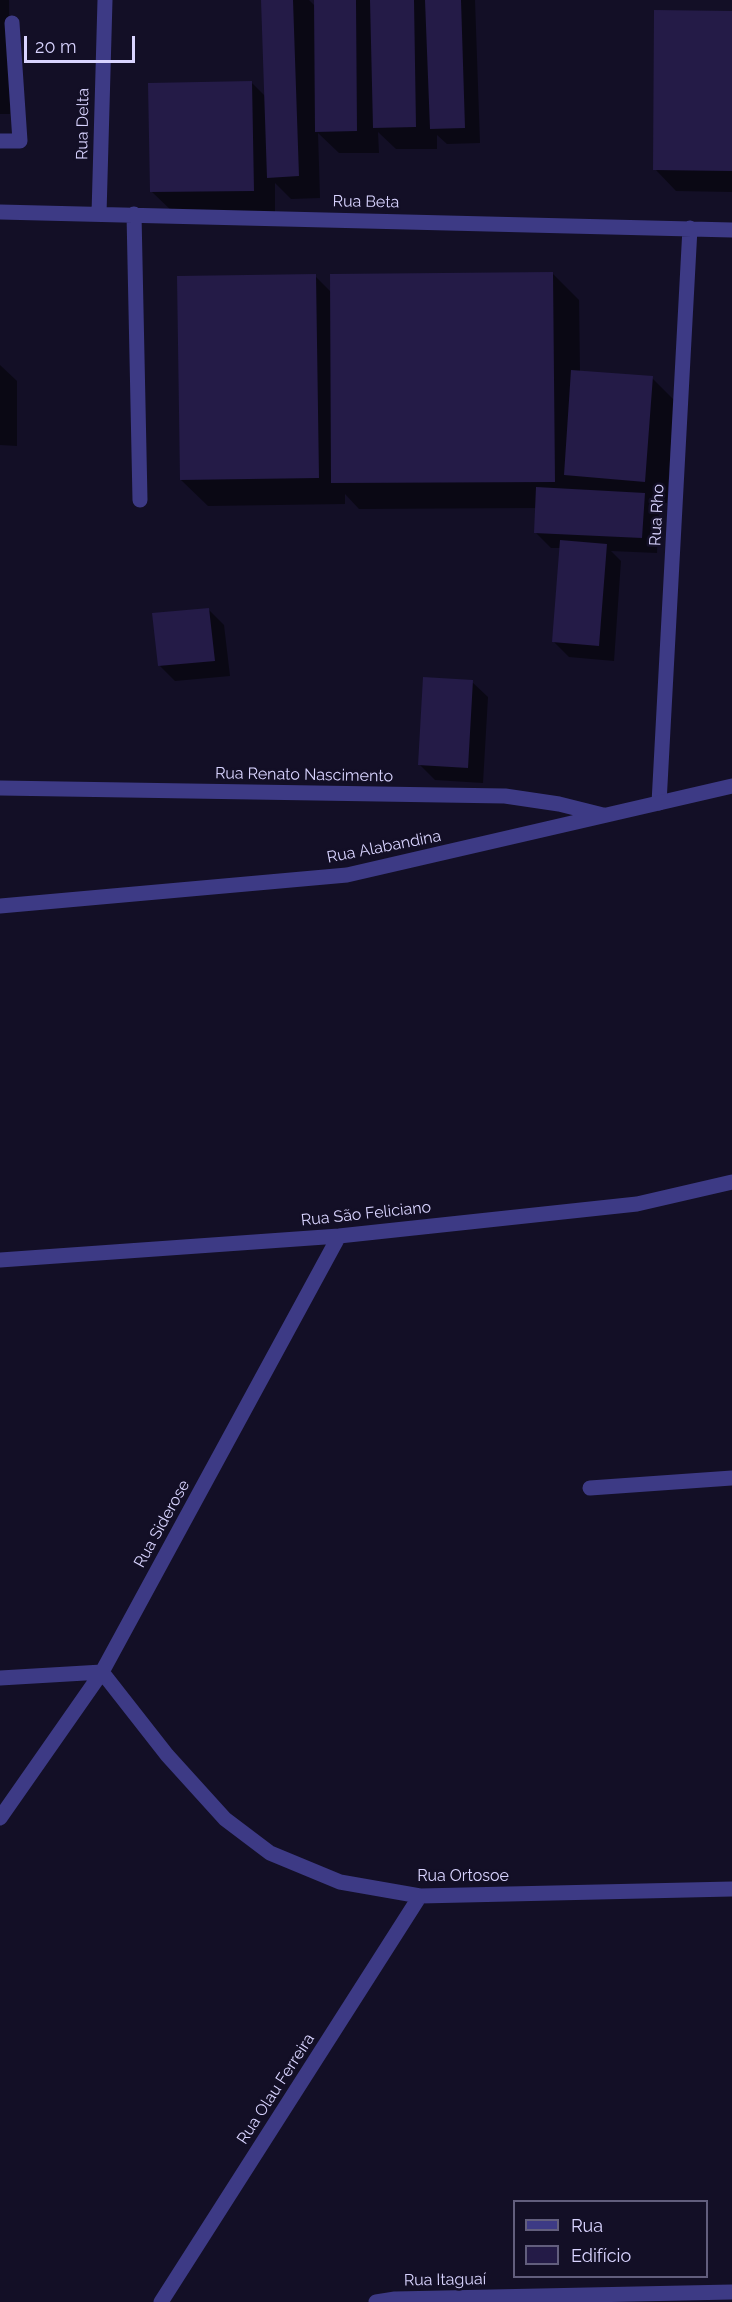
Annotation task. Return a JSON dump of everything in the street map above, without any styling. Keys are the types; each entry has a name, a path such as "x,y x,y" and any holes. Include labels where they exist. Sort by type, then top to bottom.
{"street":[{"name":"Rua Delta","path":"99,214 105,0"},
{"path":"0,141 20,141 12,22"},
{"name":"Rua Beta","path":"0,212 732,230"},
{"path":"134,214 140,500"},
{"name":"Rua Rho","path":"659,803 690,228"},
{"name":"Rua Alabandina","path":"0,906 347,875 732,786"},
{"name":"Rua Renato Nascimento","path":"0,788 505,796 559,804 606,816"},
{"name":"Rua São Feliciano","path":"0,1260 339,1236 637,1204 732,1182"},
{"name":"Rua Siderose","path":"0,1818 102,1672 339,1236"},
{"path":"590,1488 732,1478"},
{"path":"0,1678 102,1672"},
{"name":"Rua Ortosoe","path":"102,1672 167,1755 225,1819 270,1853 340,1882 420,1896 732,1888"},
{"name":"Rua Olau Ferreira","path":"161,2302 420,1896"},
{"name":"Rua Itaguaí","path":"376,2302 732,2292"}],"building":[{"path":"261,0 293,0 299,176 267,178"},
{"path":"314,0 356,0 357,131 315,132"},
{"path":"370,0 414,0 416,127 373,128"},
{"path":"425,0 461,0 465,128 430,129"},
{"path":"654,10 732,11 732,171 653,170"},
{"path":"252,81 254,191 150,192 148,83"},
{"path":"553,272 555,482 331,483 330,274"},
{"path":"316,274 319,478 180,480 177,276"},
{"path":"571,370 653,376 645,482 564,475"},
{"path":"536,487 645,493 642,538 534,533"},
{"path":"560,540 607,544 599,646 552,642"},
{"path":"209,608 215,661 158,666 152,613"},
{"path":"423,677 473,680 468,768 418,765"}]}
